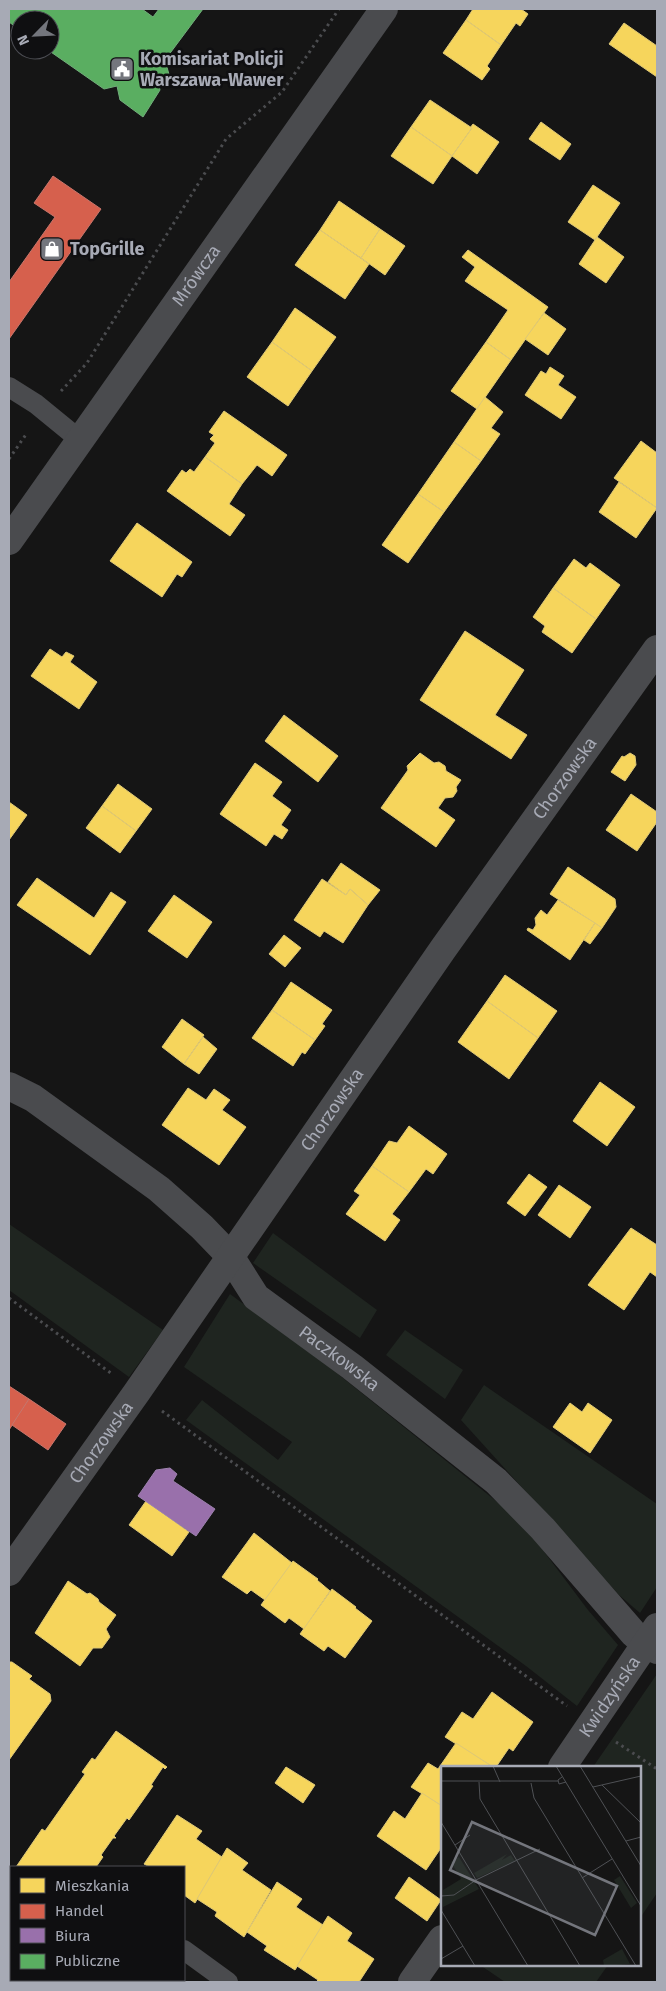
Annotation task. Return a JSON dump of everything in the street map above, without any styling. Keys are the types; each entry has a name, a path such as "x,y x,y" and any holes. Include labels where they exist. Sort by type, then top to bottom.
{"street":[{"name":"Mrówcza","path":"9,541 384,9"},
{"name":"Chorzowska","path":"9,1572 137,1392 443,949 657,649"},
{"name":"Paczkowska","path":"9,1086 33,1098 160,1189 202,1227 230,1256 256,1297 352,1367 496,1481 653,1640"},
{"name":"Kwidzyńska","path":"563,1766 653,1640"},
{"path":"412,1982 441,1940"}],"lane":[{"path":"9,387 44,410 80,440"},
{"path":"185,1951 228,1982"}],"path":[{"path":"9,459 44,410 87,363 226,139 282,92 339,9"},
{"path":"9,1298 591,1724 657,1769"}],"shaded area":[{"path":"9,1224 163,1330 129,1377 9,1290"},
{"path":"273,1233 377,1310 360,1338 253,1263"},
{"path":"230,1294 333,1370 521,1521 588,1610 618,1645 577,1706 526,1666 186,1420 202,1400 278,1460 292,1442 184,1367"},
{"path":"405,1330 463,1370 445,1399 386,1355"},
{"path":"484,1385 657,1504 657,1587 640,1613 619,1595 461,1420"},
{"path":"657,1674 657,1893 641,1917 641,1766 594,1766"},
{"path":"481,1966 607,1966 596,1982 505,1982"}],"building: Mieszkania":[{"path":"473,9 521,9 528,14 520,26 516,23 501,45 466,20"},
{"path":"466,20 501,45 487,66 490,69 482,80 443,53"},
{"path":"624,23 657,46 657,77 609,44"},
{"path":"430,100 472,128 452,156 411,127"},
{"path":"541,122 571,144 560,160 529,139"},
{"path":"473,124 499,142 477,174 452,156"},
{"path":"411,127 452,156 433,184 391,156"},
{"path":"593,185 620,203 595,240 568,222"},
{"path":"339,201 380,229 361,258 320,230"},
{"path":"380,229 405,246 385,275 361,258"},
{"path":"320,230 369,264 345,299 295,265"},
{"path":"597,237 624,257 606,283 579,264"},
{"path":"468,250 548,307 511,360 486,342 508,310 465,281 475,267 462,257"},
{"path":"295,308 336,337 312,371 272,342"},
{"path":"544,313 566,329 548,355 525,339"},
{"path":"272,342 312,371 288,406 247,377"},
{"path":"486,342 511,360 477,409 451,391"},
{"path":"550,367 564,376 558,385 576,397 561,419 525,395 541,371 546,374"},
{"path":"485,397 503,412 491,428 500,434 481,461 454,442"},
{"path":"224,411 287,455 272,476 257,465 242,484 205,457 215,443 210,439 214,435 209,432"},
{"path":"641,441 657,453 657,508 614,478"},
{"path":"454,442 481,461 444,512 418,494"},
{"path":"205,457 242,484 229,504 245,515 230,536 167,491 182,470 186,473 190,469 194,472"},
{"path":"619,482 657,508 636,538 599,512"},
{"path":"418,494 444,512 408,563 382,545"},
{"path":"137,523 192,562 182,577 177,574 162,597 110,561"},
{"path":"574,559 586,568 590,563 620,585 596,619 553,588"},
{"path":"553,588 596,619 572,653 542,632 545,626 533,617"},
{"path":"465,631 524,670 495,715 527,735 511,759 420,700"},
{"path":"50,649 62,657 66,652 74,656 70,662 97,682 79,709 31,676"},
{"path":"284,715 338,756 318,782 265,741"},
{"path":"420,753 434,763 439,762 445,766 446,771 461,780 456,787 457,791 453,797 445,798 438,808 455,820 436,847 381,808 408,770 407,766"},
{"path":"630,753 635,756 636,765 625,781 611,772 622,756 624,757"},
{"path":"255,763 282,782 272,796 291,810 281,825 288,830 282,839 274,834 266,846 220,814"},
{"path":"118,784 152,809 136,831 102,806"},
{"path":"631,794 657,812 657,822 637,851 606,830"},
{"path":"9,802 27,815 9,840"},
{"path":"102,806 136,831 120,853 86,828"},
{"path":"341,863 380,890 368,905 350,889 346,895 328,882"},
{"path":"568,867 615,899 616,907 602,928 550,894"},
{"path":"37,878 94,918 111,892 126,902 90,955 17,905"},
{"path":"322,879 346,895 350,889 368,905 343,943 324,931 320,937 294,920"},
{"path":"174,895 212,922 187,958 148,931"},
{"path":"558,900 595,923 570,960 527,930 528,928 533,930 536,925 535,918 541,910 547,915"},
{"path":"595,923 602,928 590,944 584,940"},
{"path":"284,935 301,948 285,967 269,954"},
{"path":"505,975 557,1011 538,1038 487,1001"},
{"path":"291,982 332,1010 322,1024 325,1026 315,1040 272,1010"},
{"path":"487,1001 538,1038 509,1079 458,1042"},
{"path":"272,1010 315,1040 305,1054 302,1052 293,1066 252,1038"},
{"path":"182,1019 204,1035 184,1064 162,1047"},
{"path":"203,1037 217,1049 199,1074 184,1064"},
{"path":"600,1082 635,1107 607,1146 573,1121"},
{"path":"188,1088 206,1100 214,1089 230,1100 222,1110 246,1127 219,1165 162,1125"},
{"path":"409,1126 447,1154 433,1174 426,1169 409,1192 372,1166 389,1141 397,1143"},
{"path":"372,1166 409,1192 392,1214 400,1220 385,1241 346,1214 360,1195 354,1191"},
{"path":"529,1174 547,1187 525,1216 507,1203"},
{"path":"559,1185 591,1207 570,1238 538,1215"},
{"path":"631,1228 657,1245 657,1277 650,1272 624,1310 588,1285"},
{"path":"570,1403 582,1412 588,1403 612,1420 590,1453 553,1427"},
{"path":"146,1501 189,1532 172,1556 129,1525"},
{"path":"254,1533 292,1563 265,1600 251,1590 247,1594 222,1577"},
{"path":"293,1561 318,1579 330,1591 304,1629 289,1618 285,1623 261,1605"},
{"path":"68,1581 87,1594 90,1593 116,1615 106,1629 110,1637 102,1648 93,1648 80,1666 35,1633"},
{"path":"332,1589 372,1621 345,1658 328,1646 324,1651 300,1634"},
{"path":"9,1662 12,1662 32,1676 29,1679 50,1694 51,1701 9,1760"},
{"path":"492,1692 533,1722 513,1751 509,1748 497,1766 491,1766 445,1737 462,1712 473,1719"},
{"path":"116,1731 167,1767 165,1769 163,1767 151,1785 153,1786 129,1820 127,1818 114,1836 116,1838 113,1838 101,1855 103,1857 97,1866 17,1866 42,1829 45,1831 85,1774 82,1772 92,1758 95,1760"},
{"path":"456,1743 491,1766 441,1766 441,1805 411,1787 428,1763 438,1769"},
{"path":"286,1767 315,1785 303,1803 275,1783"},
{"path":"422,1793 441,1805 441,1848 426,1870 377,1836 394,1811 405,1819"},
{"path":"177,1815 202,1831 196,1839 222,1857 195,1903 185,1896 185,1866 148,1866 144,1864"},
{"path":"227,1848 248,1863 242,1870 271,1890 244,1937 215,1916 217,1912 197,1899"},
{"path":"10,1876 11,1981 9,1982"},
{"path":"409,1877 441,1900 427,1921 395,1898"},
{"path":"277,1882 302,1899 296,1907 323,1925 295,1970 264,1950 267,1946 247,1932"},
{"path":"328,1916 352,1933 347,1941 374,1959 359,1982 316,1982 318,1980 297,1966"},
{"path":"66,1981 102,1981 101,1982"}],"building: Handel":[{"name":"TopGrille","path":"53,176 101,209 9,339 9,282 55,217 34,203"},
{"path":"9,1386 29,1399 9,1430"},
{"path":"29,1399 66,1424 48,1450 12,1425"}],"building: Biura":[{"path":"170,1468 177,1474 173,1481 215,1509 196,1536 138,1496 156,1470"}],"building: Publiczne":[{"name":"Komisariat Policji Warszawa-Wawer","path":"142,9 153,17 159,9 203,9 165,60 170,78 158,81 160,90 143,117 120,100 117,86 104,89 60,58 60,10 10,10"}],"place":[{"name":"Komisariat Policji Warszawa-Wawer","path":"122,69"},
{"name":"TopGrille","path":"52,249"}]}
